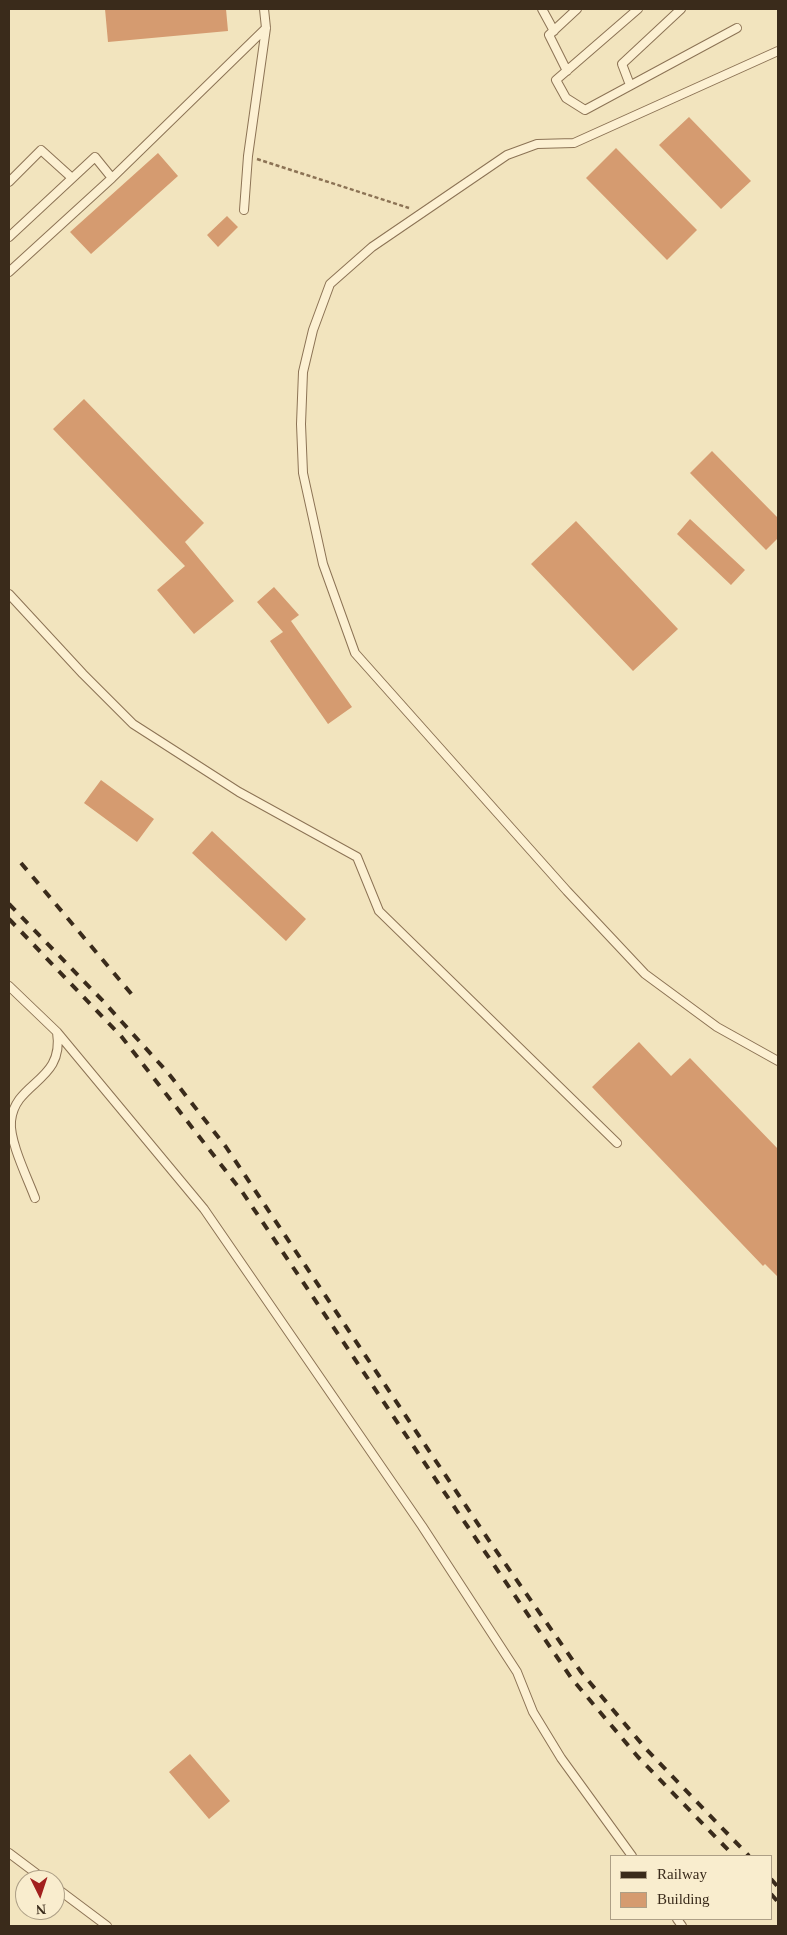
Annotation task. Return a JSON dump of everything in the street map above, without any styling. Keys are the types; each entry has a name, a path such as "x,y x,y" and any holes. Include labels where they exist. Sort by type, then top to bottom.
{"lane":[{"path":"244,210 248,156 266,28 264,9"},
{"path":"542,9 554,31"},
{"path":"567,71 549,34 577,9"},
{"path":"638,9 556,80 566,98 585,110 737,28"},
{"path":"630,85 622,64 682,9"},
{"path":"9,272 112,178 266,28"},
{"path":"778,52 574,143 537,144 507,155 372,246 330,284 313,330 303,372 301,424 303,473 323,564 355,653 567,891 644,974 717,1027 778,1061"},
{"path":"9,182 41,150 72,178"},
{"path":"9,237 95,157 112,178"},
{"path":"9,594 83,674 134,724 239,792 357,857 379,910 617,1143"},
{"path":"9,986 57,1032 204,1209 422,1526 517,1672 533,1712 561,1758 631,1855"},
{"path":"36,1198 16,1150 11,1122 17,1102 50,1069 56,1058 57,1032"},
{"path":"9,1853 32,1870"},
{"path":"65,1894 107,1926"}],"path":[{"path":"248,156 422,212"}],"building":[{"path":"105,9 226,9 228,31 108,42"},
{"path":"689,117 751,181 721,209 659,145"},
{"path":"616,148 697,230 667,260 586,178"},
{"path":"158,153 178,176 91,254 70,232"},
{"path":"227,216 238,227 218,247 207,235"},
{"path":"84,399 204,523 185,542 234,601 194,634 157,590 185,566 53,429"},
{"path":"712,451 778,518 778,538 766,550 690,473"},
{"path":"690,519 745,570 731,585 677,534"},
{"path":"576,521 678,629 633,671 531,564"},
{"path":"274,587 299,615 291,621 352,707 328,724 270,641 283,632 257,602"},
{"path":"101,780 154,819 137,842 84,803"},
{"path":"212,831 306,919 286,941 192,853"},
{"path":"639,1042 671,1076 690,1058 778,1149 778,1277 765,1264 763,1266 592,1087"},
{"path":"190,1754 230,1801 209,1819 169,1772"}],"railway":[{"path":"21,863 134,997"},
{"path":"9,904 103,1001 169,1074 226,1147 490,1542 581,1672 646,1749 748,1855"},
{"path":"9,919 121,1036 243,1193 572,1679 638,1757 733,1855"},
{"path":"772,1880 778,1887"},
{"path":"772,1895 778,1902"}]}
